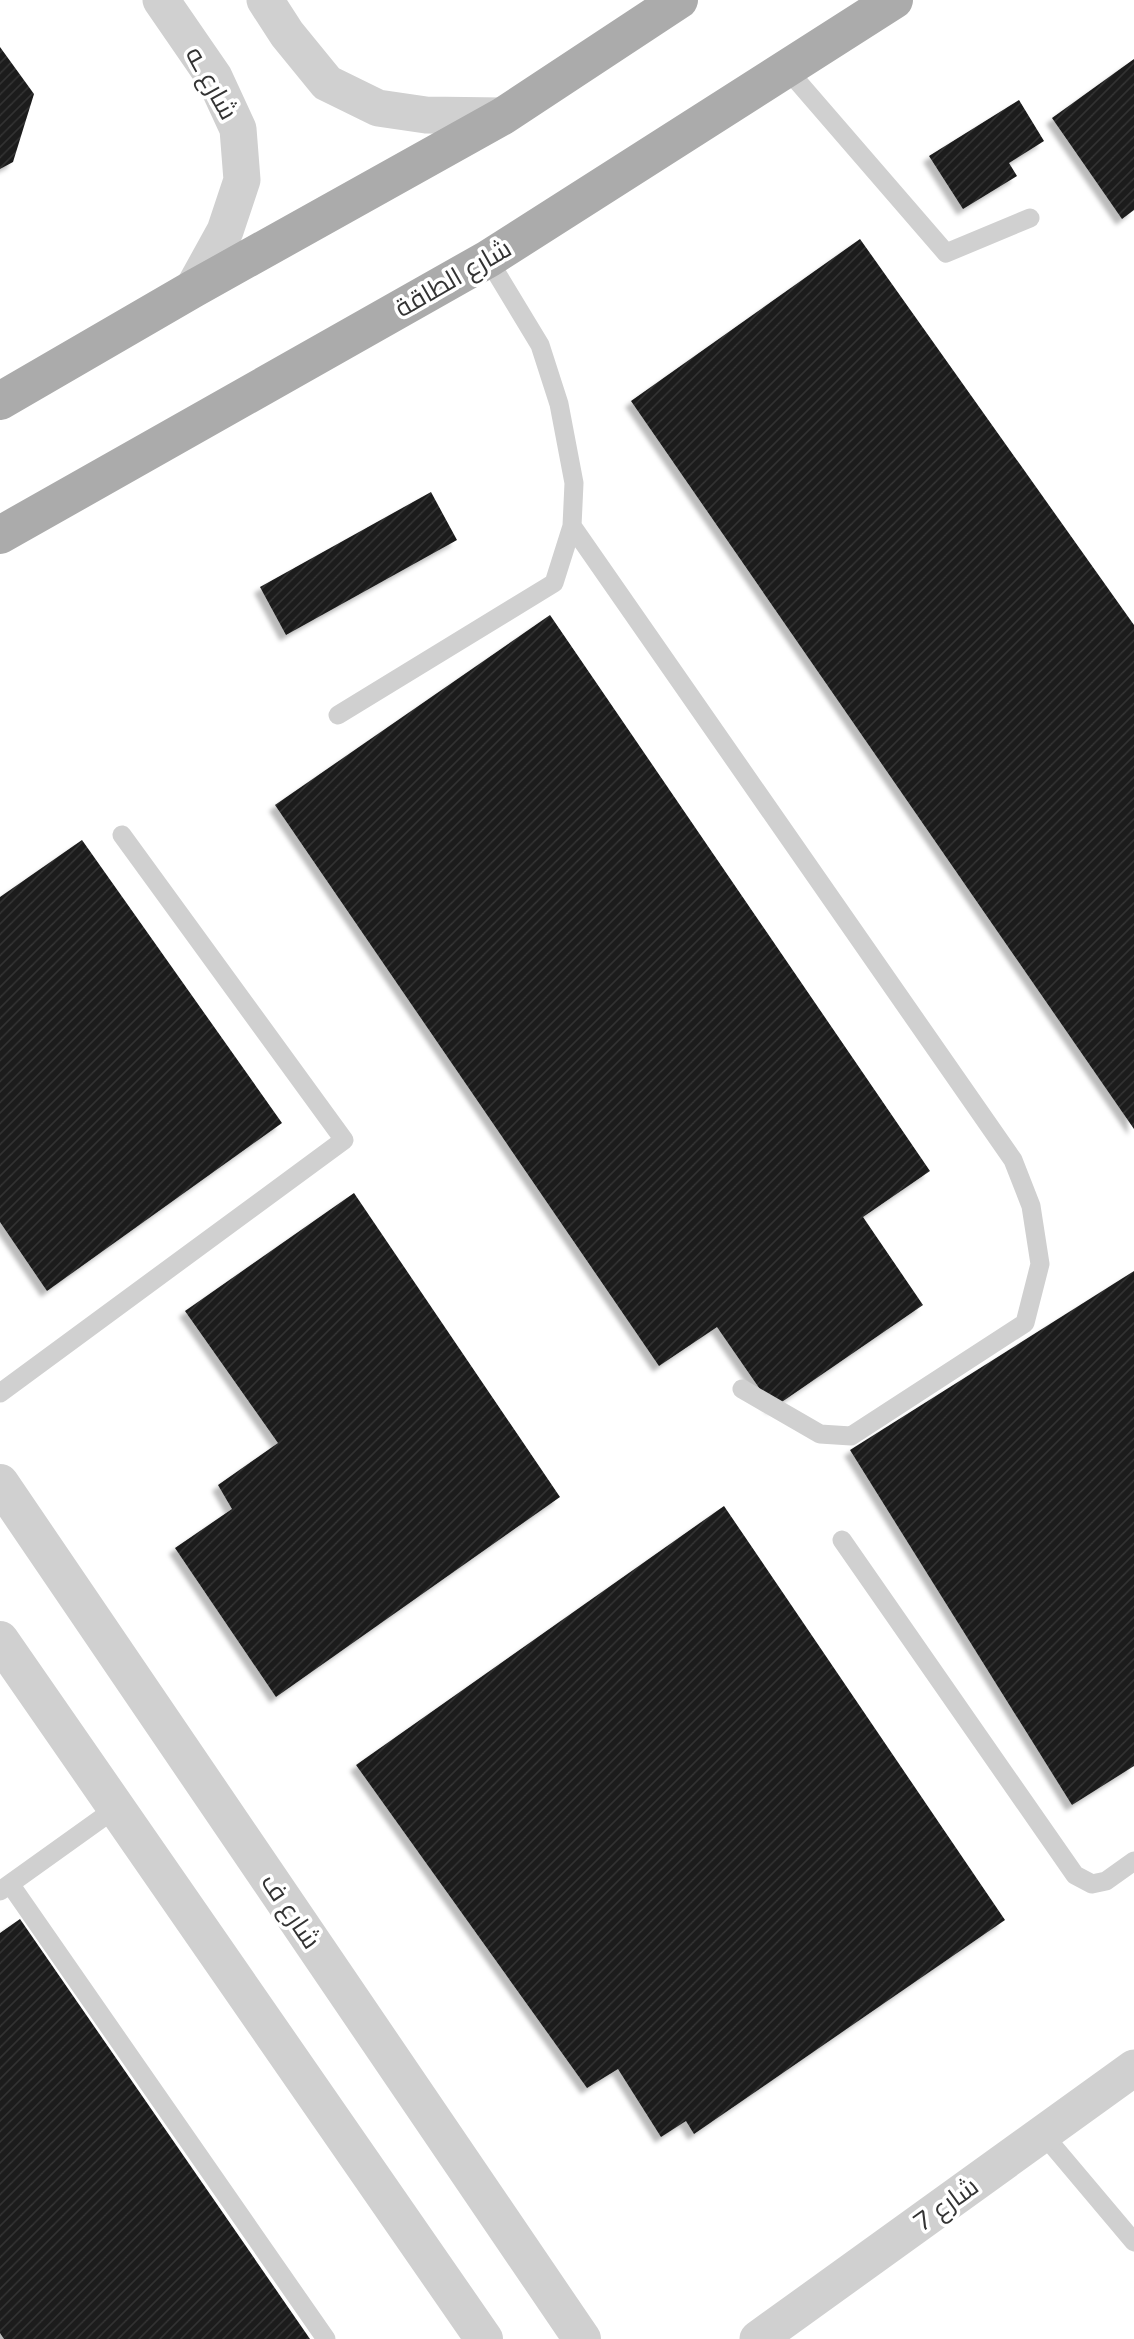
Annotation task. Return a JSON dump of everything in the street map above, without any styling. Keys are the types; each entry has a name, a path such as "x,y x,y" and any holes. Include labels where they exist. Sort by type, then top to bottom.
{"main road":[{"path":"0,401 503,116 679,0"},
{"name":"شارع الطاقة","path":"0,535 488,259 894,0"}],"street":[{"name":"شارع ـه","path":"161,0 214,78 238,129 242,180 225,231 194,289"},
{"path":"265,0 287,34 327,83 378,108 426,115 503,116"},
{"name":"شارع ف","path":"0,1483 582,2339"},
{"path":"0,1640 484,2339"},
{"name":"شارع 7","path":"758,2339 1134,2068"}],"lane":[{"path":"786,68 946,253 1030,219"},
{"path":"338,715 554,583 572,526 574,483 555,392 540,345 488,259"},
{"path":"572,526 1013,1160 1031,1206 1040,1264 1025,1323 850,1436 820,1434 742,1389"},
{"path":"0,1393 344,1140 122,835"},
{"path":"842,1541 1075,1875 1092,1884 1106,1881 1134,1861"},
{"path":"116,1808 5,1888 326,2339"},
{"path":"1043,2134 1134,2242"}],"building":[{"path":"0,47 34,94 13,162 0,169"},
{"path":"1134,59 1134,210 1122,219 1052,118"},
{"path":"1019,100 1044,141 1009,163 1017,176 963,209 929,156"},
{"path":"860,239 1134,625 1134,1129 631,401"},
{"path":"431,492 457,540 286,635 260,587"},
{"path":"550,615 930,1171 863,1217 923,1305 773,1408 717,1327 659,1366 275,805"},
{"path":"82,840 282,1123 47,1291 0,1222 0,897"},
{"path":"354,1193 560,1497 276,1697 175,1548 232,1509 218,1485 278,1443 185,1311"},
{"path":"1134,1271 1134,1766 1072,1805 850,1450"},
{"path":"724,1506 1005,1920 694,2134 686,2121 661,2137 618,2069 587,2088 356,1765"},
{"path":"20,1919 310,2339 4,2339 0,2333 0,1933"}]}
